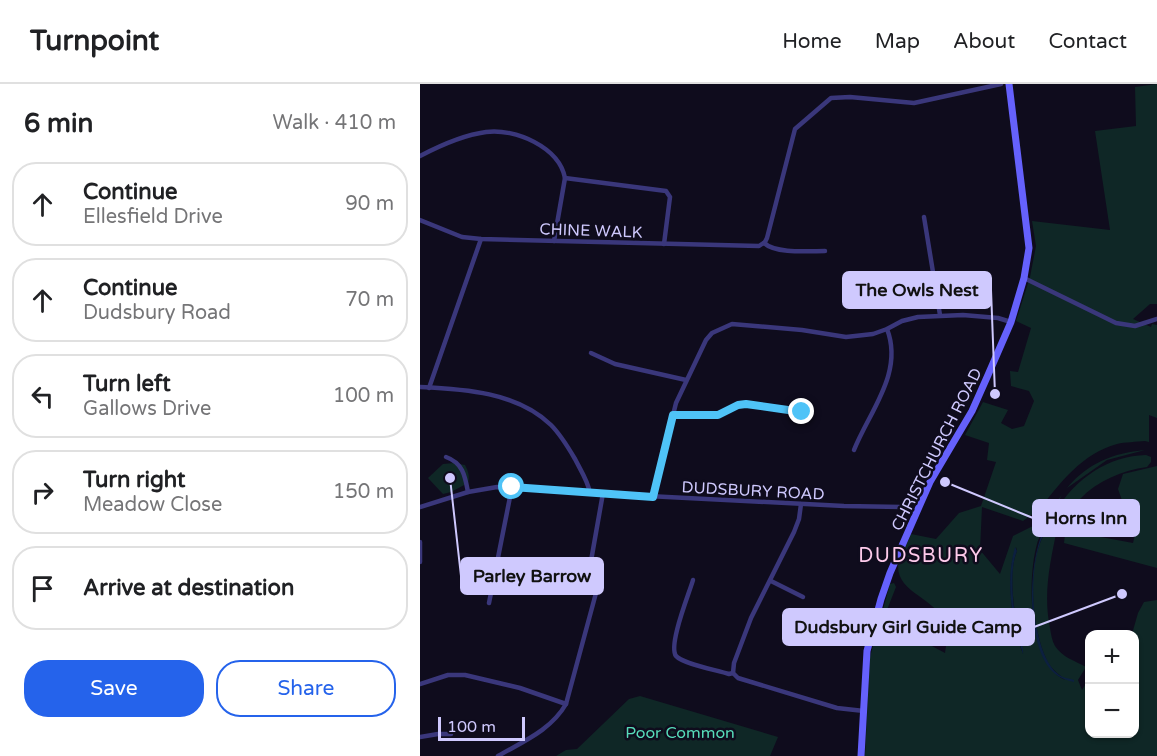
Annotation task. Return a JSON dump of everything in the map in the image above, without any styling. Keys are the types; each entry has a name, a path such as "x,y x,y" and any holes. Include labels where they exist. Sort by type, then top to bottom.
{"main road":[{"name":"CHRISTCHURCH ROAD","path":"861,756 867,651 890,573 930,482 972,411 1011,322 1024,278 1029,248 1009,84"}],"street":[{"path":"764,243 795,129 831,98 850,97 914,103 1001,84"},
{"path":"420,156 458,139 475,134 497,132 526,139 545,148 556,158 565,178 554,241"},
{"path":"565,178 666,191 670,198 664,244"},
{"path":"924,217 939,315"},
{"name":"CHINE WALK","path":"420,220 462,237 481,239 752,246 764,243 768,247 796,251 825,251"},
{"path":"429,388 481,239"},
{"path":"1024,278 1116,323 1136,326 1157,319"},
{"path":"653,497 673,415 686,380 706,340 712,333 726,326 749,325 846,337 873,334 909,319 939,315 998,318 1011,322"},
{"path":"854,450 886,386 891,365 891,345 887,329"},
{"path":"591,353 615,364 686,380"},
{"path":"420,387 492,395 537,413 563,439 588,484 590,493"},
{"path":"673,415 718,415 738,405 746,404 802,412"},
{"path":"446,457 456,461 462,469 468,492"},
{"path":"489,603 512,487"},
{"name":"DUDSBURY ROAD","path":"420,507 468,492 512,487 653,497 902,507 917,511"},
{"path":"498,756 541,731 558,718 566,704 596,594 591,561 603,494"},
{"path":"801,504 794,532 751,618 734,663 734,673 738,678 837,708 864,711"},
{"path":"420,542 420,562"},
{"path":"693,580 675,639 675,654 683,660 729,674 734,673"},
{"path":"771,581 803,597"},
{"path":"420,684 448,675 465,675 520,688 566,704"},
{"path":"420,737 451,734"}],"green space":[{"path":"1157,84 1157,304 1150,304 1133,319 1151,327 1152,324 1157,325 1157,418 1149,415 1149,442 1117,444 1092,455 1070,473 1035,515 1034,513 1023,521 982,507 980,550 1000,574 1013,536 1041,522 1057,529 1047,591 1048,615 1055,646 1061,653 1085,666 1078,680 1082,690 1085,685 1085,738 1139,738 1139,630 1133,630 1144,602 1157,600 1157,756 865,756 870,657 890,584 894,583 896,587 883,620 945,653 947,631 941,616 910,589 899,575 898,565 911,534 936,539 959,513 981,506 996,462 987,460 989,443 965,435 983,402 1008,410 1001,423 1012,429 1024,426 1034,401 1029,391 1011,386 1010,371 1018,372 1031,328 1016,321 1030,277 1036,246 1032,221 1110,230 1095,131 1136,126 1135,87","holes":["1045,527 1048,529 1041,542 1033,576 1035,615 1038,634 1049,664 1065,680 1053,671 1044,657 1033,619 1032,577 1034,559","1016,547 1012,574 1012,588 1023,654 1013,615 1010,586"]},
{"path":"1145,450 1107,460 1067,488 1084,472 1102,461 1122,454"},
{"path":"1132,456 1151,457 1151,462 1147,467 1120,474 1102,482 1080,499 1061,521 1054,521 1045,515 1062,495 1053,510 1056,511 1073,489 1094,471"},
{"path":"443,464 465,465 469,478 468,483 443,494 428,478"},
{"path":"1157,466 1157,568 1064,543 1066,526 1090,535 1133,543 1140,514 1124,506 1118,489 1123,474"},
{"name":"Poor Common","path":"640,696 778,737 770,756 556,756 566,750 577,749 629,699"}],"water":[{"path":"1045,527 1048,528 1041,541 1036,559 1034,580 1036,624 1048,661 1059,675 1074,680 1074,682 1055,674 1044,659 1034,623 1032,601 1035,560"},
{"path":"1015,547 1017,551 1012,578 1013,599 1023,654 1011,601 1010,573"}],"place":[{"name":"The Owls Nest","path":"995,394"},
{"name":"Parley Barrow","path":"450,478"},
{"name":"Horns Inn","path":"945,482"},
{"name":"Dudsbury Girl Guide Camp","path":"1122,594"}],"district":[{"name":"DUDSBURY","path":"921,555"}],"route":[{"path":"512,487 653,497 673,415 718,415 738,405 746,404 802,412"}]}
